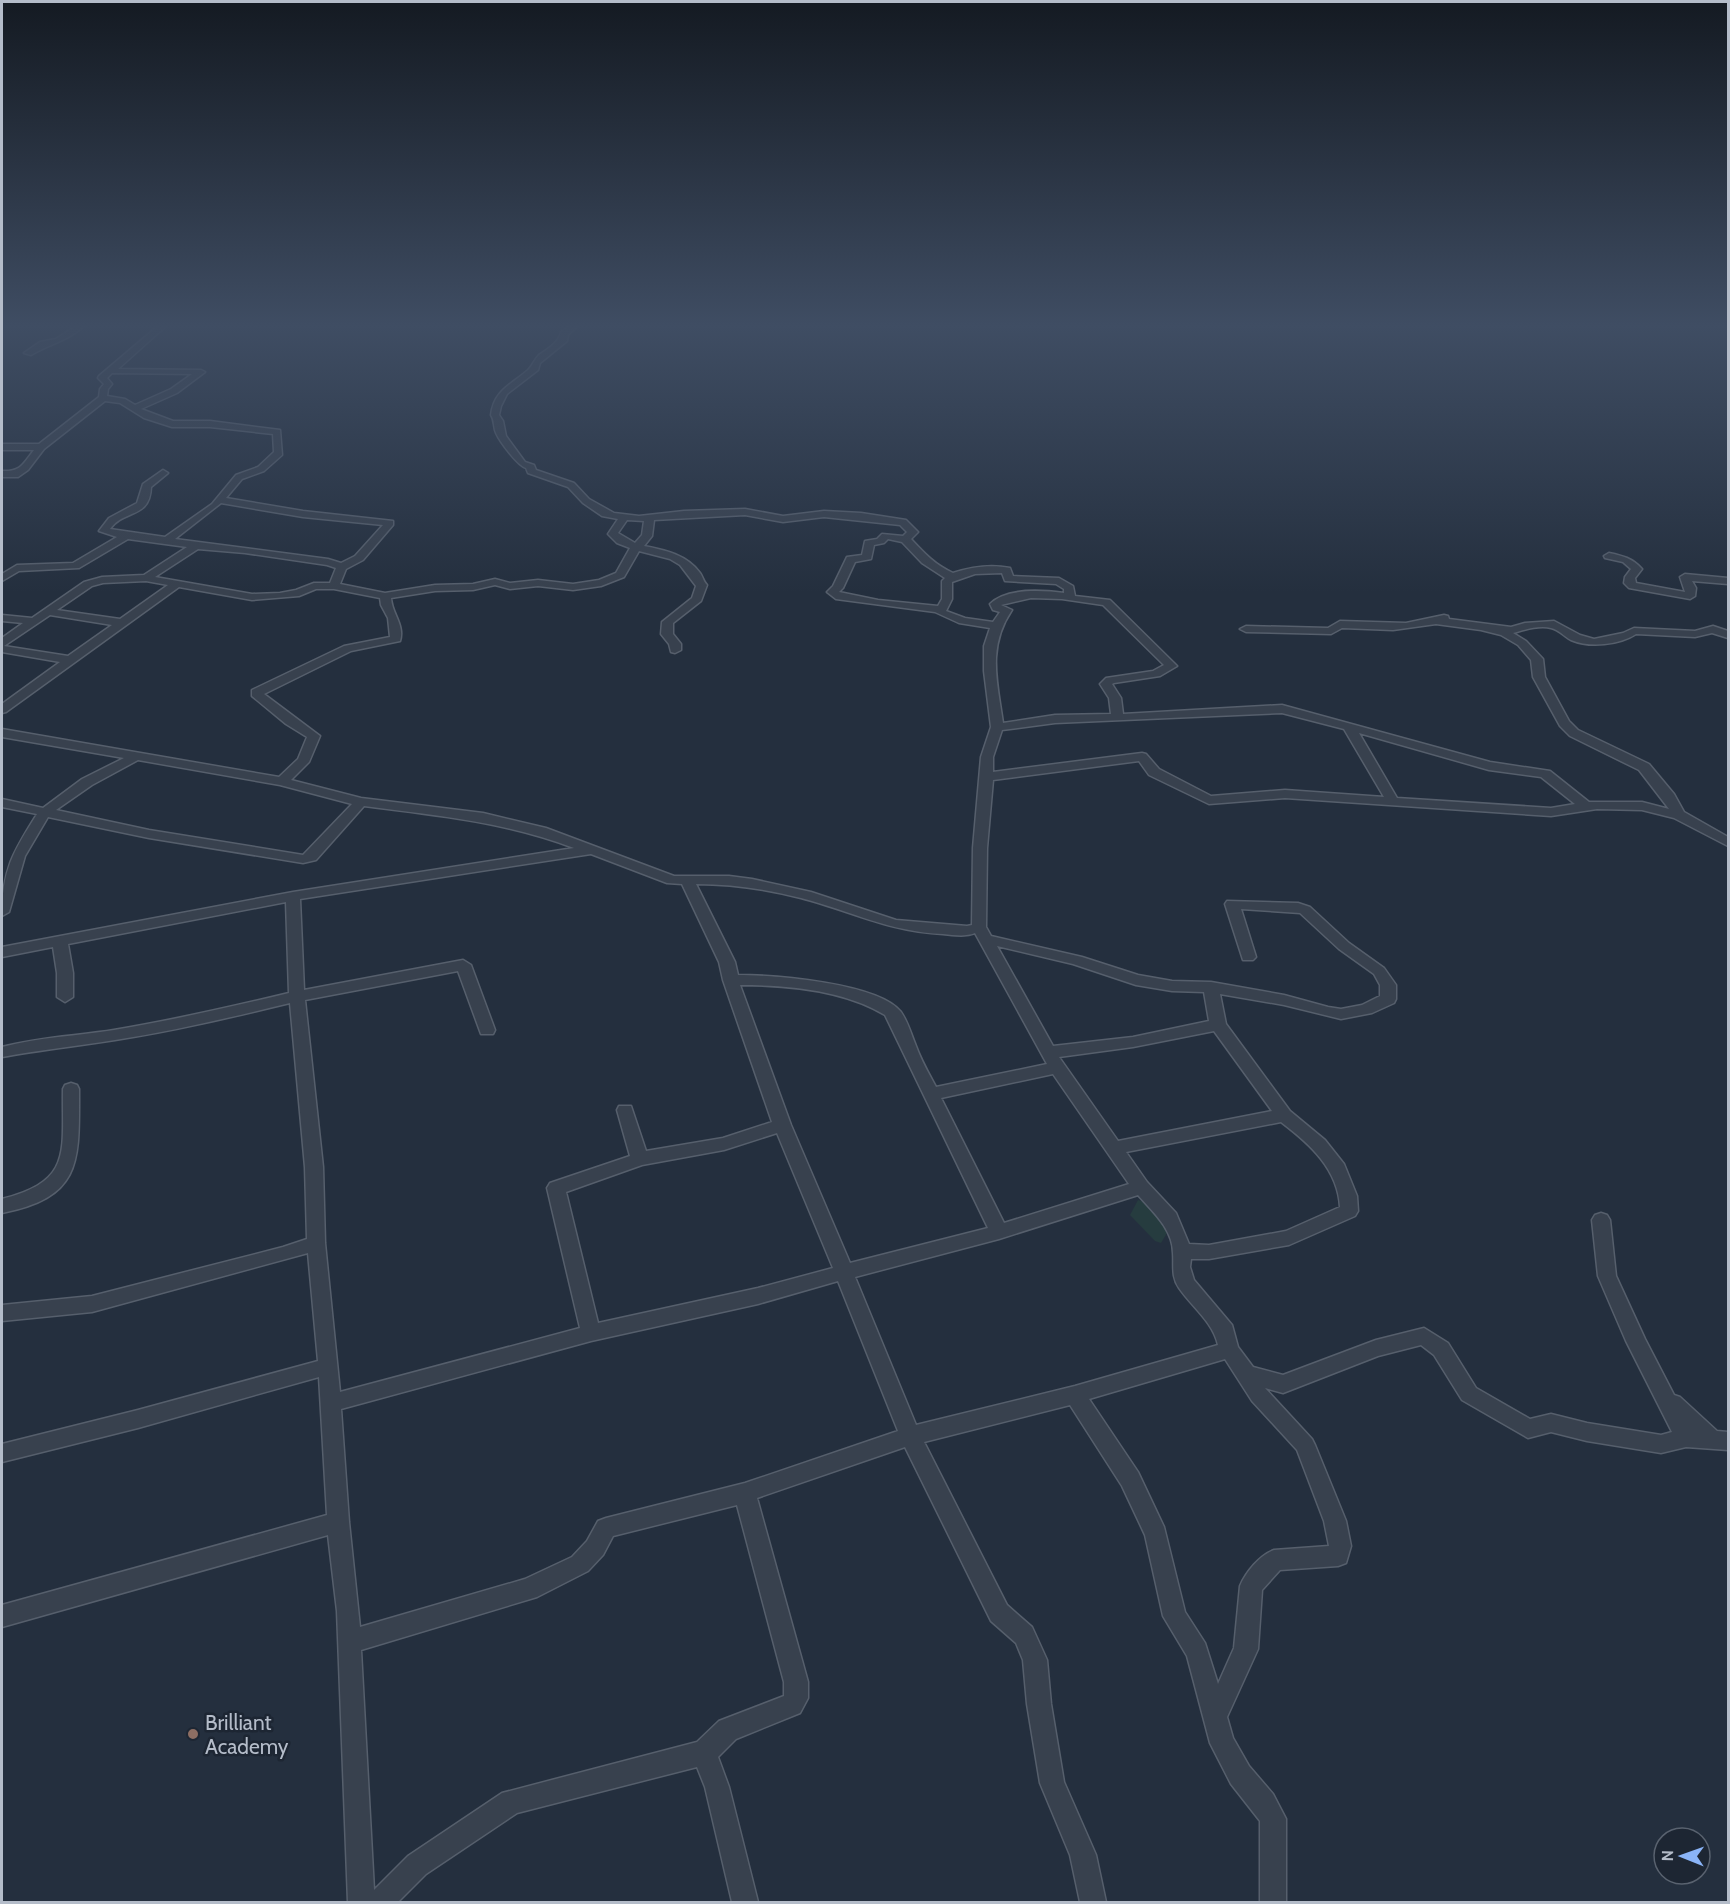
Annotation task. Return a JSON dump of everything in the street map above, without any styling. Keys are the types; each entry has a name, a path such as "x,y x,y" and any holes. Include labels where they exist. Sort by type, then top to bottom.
{"street":[{"path":"2,474 15,475 25,468 41,447 82,415"},
{"path":"145,415 172,424 210,424 277,432 279,453 261,469 239,477 216,505 167,540"},
{"path":"495,415 500,421 498,428 503,440 513,448 522,464 531,467 531,471 571,485 586,501 605,514 650,517 684,513 745,512 783,519 824,514 882,518 903,522 913,532 905,539"},
{"path":"2,447 41,447"},
{"path":"163,473 146,486 145,500 141,504 107,525 104,531 196,546 245,550 328,562 342,567"},
{"path":"218,500 303,514 390,523 359,558 342,567 334,586"},
{"path":"624,517 613,534 637,546 682,559 702,585 697,599 668,622 667,634 675,644 675,650"},
{"path":"2,643 88,584 102,580 146,578 175,585 203,586 252,597 298,593 314,586 334,586 385,596 435,588 473,587 495,582 510,586 538,583 573,587 588,585 620,575 637,546 647,536 650,517"},
{"path":"2,578 17,568 75,566 126,536"},
{"path":"940,609 878,603 836,596 832,592 838,588 851,559 867,557 869,543 880,541 886,536 905,539 936,570 951,577"},
{"path":"146,578 196,546"},
{"path":"1610,556 1627,560 1637,568 1629,579 1629,583 1634,586 1690,596 1691,588 1685,577 1728,580"},
{"path":"75,566 102,580"},
{"path":"940,609 947,598 947,581 951,577 960,573 999,568 1006,570 1009,579 1059,581 1069,588 1069,597"},
{"path":"2,710 175,585"},
{"path":"1117,717 1115,698 1106,684 1110,681 1156,674 1171,666 1106,602 1043,594 998,601 995,604 997,608 1007,610 996,626 990,646 990,671 997,728 987,757 980,848 983,933 998,964 1054,1060 1141,1187 1170,1218 1183,1251 1181,1267 1186,1282 1225,1331 1229,1350 1259,1395 1305,1445 1335,1521 1340,1546 1338,1556 1274,1560 1251,1586 1246,1649 1215,1716"},
{"path":"281,781 296,771 310,752 314,736 256,693 348,648 396,639 394,618 386,605 385,596"},
{"path":"940,609 940,612 952,617 996,626"},
{"path":"49,612 121,623"},
{"path":"1246,629 1331,631 1340,624 1372,627 1421,625 1453,614"},
{"path":"2,618 33,621"},
{"path":"1436,621 1512,630 1525,626 1554,624 1576,638 1594,642 1626,636 1634,631 1695,634 1711,629 1728,635"},
{"path":"1477,625 1506,633 1522,643 1537,659 1539,677 1564,723 1574,733 1590,742 1644,766 1669,797 1679,815"},
{"path":"2,649 71,660"},
{"path":"997,728 1055,719 1271,708 1489,766 1545,774 1587,807"},
{"path":"1349,727 1394,803"},
{"path":"2,733 281,781 361,802 483,817 541,831 672,880 688,882 729,880 752,883 806,895 894,924 983,933 1136,980 1172,986 1211,987 1341,1014 1366,1009 1388,999 1388,985 1379,971 1344,946 1305,910 1298,907 1232,904 1248,957"},
{"path":"2,912 18,856 44,813 87,782 135,757"},
{"path":"987,777 1142,757 1154,772 1209,800 1285,794 1551,812 1597,805 1642,806 1679,815 1728,842"},
{"path":"2,803 44,813 303,860 311,857 361,802"},
{"path":"2,952 150,926 293,896 555,854 593,851"},
{"path":"688,882 727,962 731,980 782,1125 910,1436 999,1613 1024,1635 1035,1660 1039,1704 1052,1783 1083,1855 1093,1902"},
{"path":"293,896 297,996 314,1167 316,1243 328,1366 338,1522 349,1642 361,1902"},
{"path":"60,941 65,972 65,997"},
{"path":"2,1052 26,1046 114,1035 214,1016 297,996 463,965 487,1030"},
{"path":"731,980 764,979 788,982 857,996 882,1004 894,1013 909,1050 999,1232"},
{"path":"1183,1251 1209,1252 1289,1238 1349,1211 1344,1179 1322,1146 1284,1115 1218,1025 1211,987"},
{"path":"932,1094 1054,1060 1218,1025"},
{"path":"2,1206 48,1192 63,1173 68,1160 71,1089"},
{"path":"625,1110 640,1159"},
{"path":"1114,1148 1284,1115"},
{"path":"591,1333 556,1188 640,1159 724,1144 782,1125"},
{"path":"330,1403 591,1333 758,1296 999,1232 1141,1187"},
{"path":"1601,1220 1607,1276 1636,1341 1686,1438"},
{"path":"2,1313 92,1304 285,1254 316,1243"},
{"path":"1246,1374 1283,1384 1376,1348 1424,1336 1441,1349 1469,1394 1528,1429 1551,1423 1587,1432 1661,1444 1686,1438 1719,1440"},
{"path":"349,1642 529,1589 580,1564 595,1548 606,1528 745,1493 910,1436 1075,1395 1229,1350"},
{"path":"2,1453 138,1419 328,1366"},
{"path":"1665,1394 1719,1440"},
{"path":"1075,1395 1130,1479 1156,1534 1174,1616 1197,1651 1222,1743 1240,1775 1264,1803 1273,1819 1273,1902"},
{"path":"380,1902 417,1865 511,1802 704,1753 728,1730 792,1705 796,1698 796,1682 745,1493"},
{"path":"2,1616 338,1522"},
{"path":"704,1753 717,1787 746,1902"}],"green space":[{"path":"1138,1200 1155,1205 1170,1228 1161,1243 1155,1241 1130,1215"}],"place":[{"name":"Brilliant Academy","path":"193,1734"}]}
